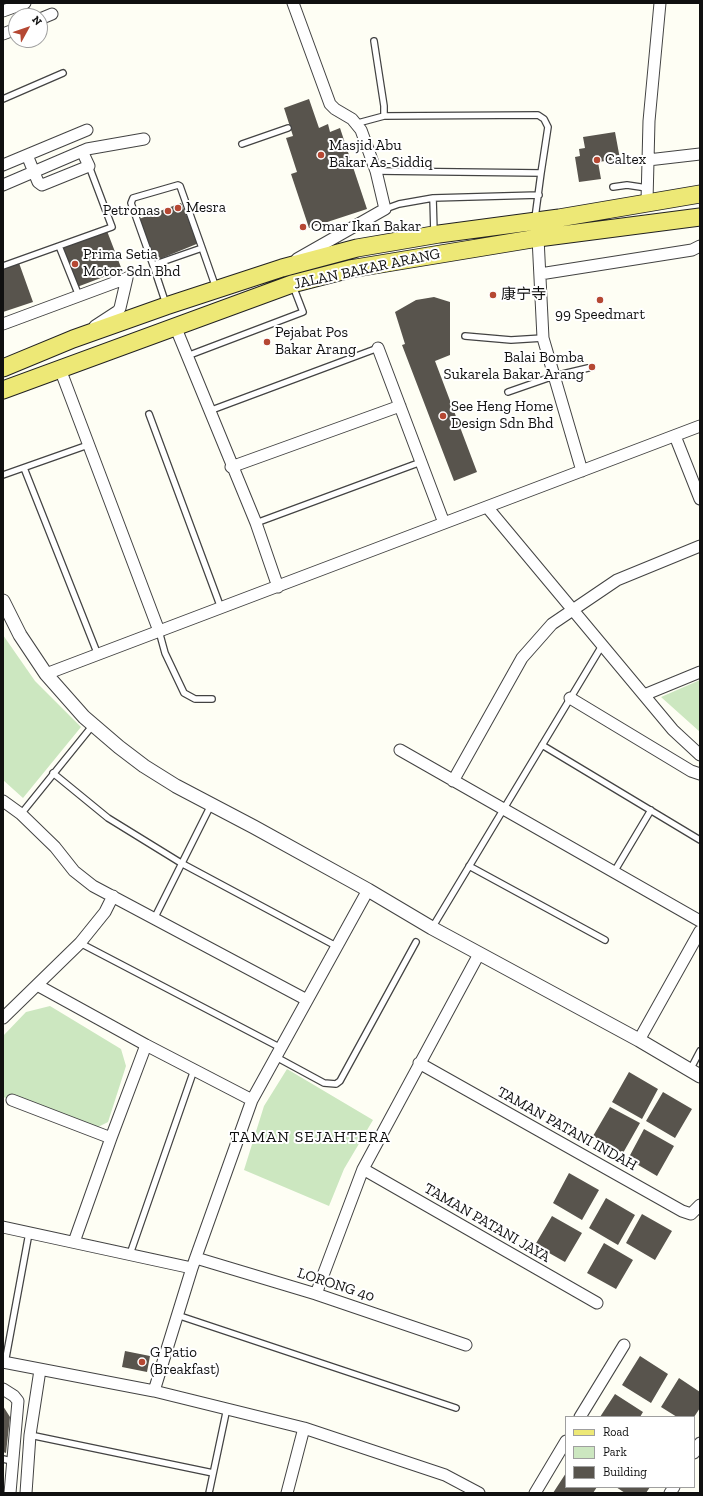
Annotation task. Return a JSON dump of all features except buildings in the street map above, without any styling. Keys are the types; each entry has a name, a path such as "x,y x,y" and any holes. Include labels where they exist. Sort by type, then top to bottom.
{"main road":[{"name":"JALAN BAKAR ARANG","path":"3,390 292,284 350,269 536,229 647,195 700,194"},
{"name":"JALAN BAKAR ARANG","path":"3,368 73,340 166,306 282,268 357,248 434,235 700,217"}],"street":[{"path":"3,11 25,3"},
{"path":"282,268 385,209 376,171 358,123 330,104 293,3"},
{"path":"647,195 653,62 660,3"},
{"path":"48,16 52,14"},
{"path":"3,165 87,130"},
{"path":"3,185 82,151 95,147 144,139"},
{"path":"27,155 33,172 38,182 42,185 89,166 82,151"},
{"path":"648,160 700,154"},
{"path":"536,229 543,338 582,471"},
{"path":"540,274 692,250 700,246"},
{"path":"3,324 127,278 122,302 118,312 73,340"},
{"path":"175,326 256,523 278,587"},
{"path":"378,348 444,523"},
{"path":"60,369 159,631"},
{"path":"232,467 400,406"},
{"path":"46,674 700,426"},
{"path":"675,436 700,499"},
{"path":"487,507 603,644 673,730 700,755"},
{"path":"453,781 522,658 552,624 572,609 617,580 700,546"},
{"path":"3,602 20,635 46,674 93,726 144,766 368,890 432,928 639,1040 695,1073"},
{"path":"644,695 700,672"},
{"path":"570,698 691,771 700,774"},
{"path":"400,750 700,921"},
{"path":"3,800 21,814 55,847 82,879 307,1000"},
{"path":"154,1391 194,1263 252,1100 368,890"},
{"path":"4,1014 37,985 80,943 105,912 113,896"},
{"path":"639,1040 700,932"},
{"path":"316,1294 363,1169 479,954"},
{"path":"37,985 146,1045 252,1100"},
{"path":"74,1242 110,1138 146,1045"},
{"name":"TAMAN PATANI INDAH","path":"419,1063 682,1211 691,1214 700,1205"},
{"path":"12,1100 110,1138"},
{"name":"TAMAN PATANI JAYA","path":"363,1169 597,1303"},
{"name":"LORONG 40","path":"3,1227 130,1254 194,1263 316,1294 466,1345"},
{"path":"581,1416 624,1345"},
{"path":"4,1363 154,1391 228,1408 304,1428 445,1475 479,1493"},
{"path":"26,1493 30,1435 40,1370"},
{"path":"3,1389 14,1396 18,1401 7,1460 10,1493"},
{"path":"287,1493 304,1428"},
{"path":"535,1493 565,1443"}],"lane":[{"path":"374,41 384,106 384,116"},
{"path":"3,99 63,73"},
{"path":"358,123 384,116 538,115 544,119 548,127 536,229"},
{"path":"242,144 288,128"},
{"path":"3,266 112,227 89,166"},
{"path":"376,171 542,173"},
{"path":"166,306 131,203 133,198 178,185 180,186 217,290"},
{"path":"613,187 627,185 647,195"},
{"path":"385,209 399,204 433,198 539,195"},
{"path":"433,198 434,235"},
{"path":"59,246 79,296"},
{"path":"153,265 202,248"},
{"path":"187,356 303,312 292,284"},
{"path":"465,336 511,340 543,338"},
{"path":"209,411 378,348"},
{"path":"508,392 554,376 588,368"},
{"path":"149,414 221,608"},
{"path":"3,475 88,445"},
{"path":"256,523 421,462"},
{"path":"24,468 98,655"},
{"path":"159,631 165,653 184,693 195,699 212,699"},
{"path":"432,928 603,644"},
{"path":"21,814 93,726"},
{"path":"542,745 700,840"},
{"path":"53,773 108,818 181,863 336,946"},
{"path":"155,917 211,804"},
{"path":"614,872 651,810"},
{"path":"469,866 605,940"},
{"path":"80,943 278,1053 324,1083 330,1084 340,1081 416,942"},
{"path":"695,1073 700,1051"},
{"path":"130,1254 194,1070"},
{"path":"4,1363 29,1233"},
{"path":"177,1315 456,1408"},
{"path":"209,1493 228,1408"},
{"path":"30,1435 213,1473"}],"green space":[{"path":"3,635 35,681 81,727 23,798 3,780"},
{"path":"700,680 700,732 661,697"},
{"path":"50,1006 121,1049 126,1066 108,1122 96,1128 3,1097 3,1036 26,1012"},
{"path":"287,1069 373,1120 344,1169 329,1206 244,1170 264,1106"}],"place":[{"name":"Masjid Abu Bakar As-Siddiq","path":"321,155"},
{"name":"Caltex","path":"597,160"},
{"name":"Mesra","path":"178,208"},
{"name":"Petronas","path":"168,211"},
{"name":"Omar Ikan Bakar","path":"303,227"},
{"name":"Prima Setia Motor Sdn Bhd","path":"75,264"},
{"name":"康宁寺","path":"493,295"},
{"name":"99 Speedmart","path":"600,300"},
{"name":"Pejabat Pos Bakar Arang","path":"267,342"},
{"name":"Balai Bomba Sukarela Bakar Arang","path":"592,367"},
{"name":"See Heng Home Design Sdn Bhd","path":"443,416"},
{"name":"G Patio (Breakfast)","path":"142,1362"}],"district":[{"name":"TAMAN SEJAHTERA","path":"310,1137"}]}
